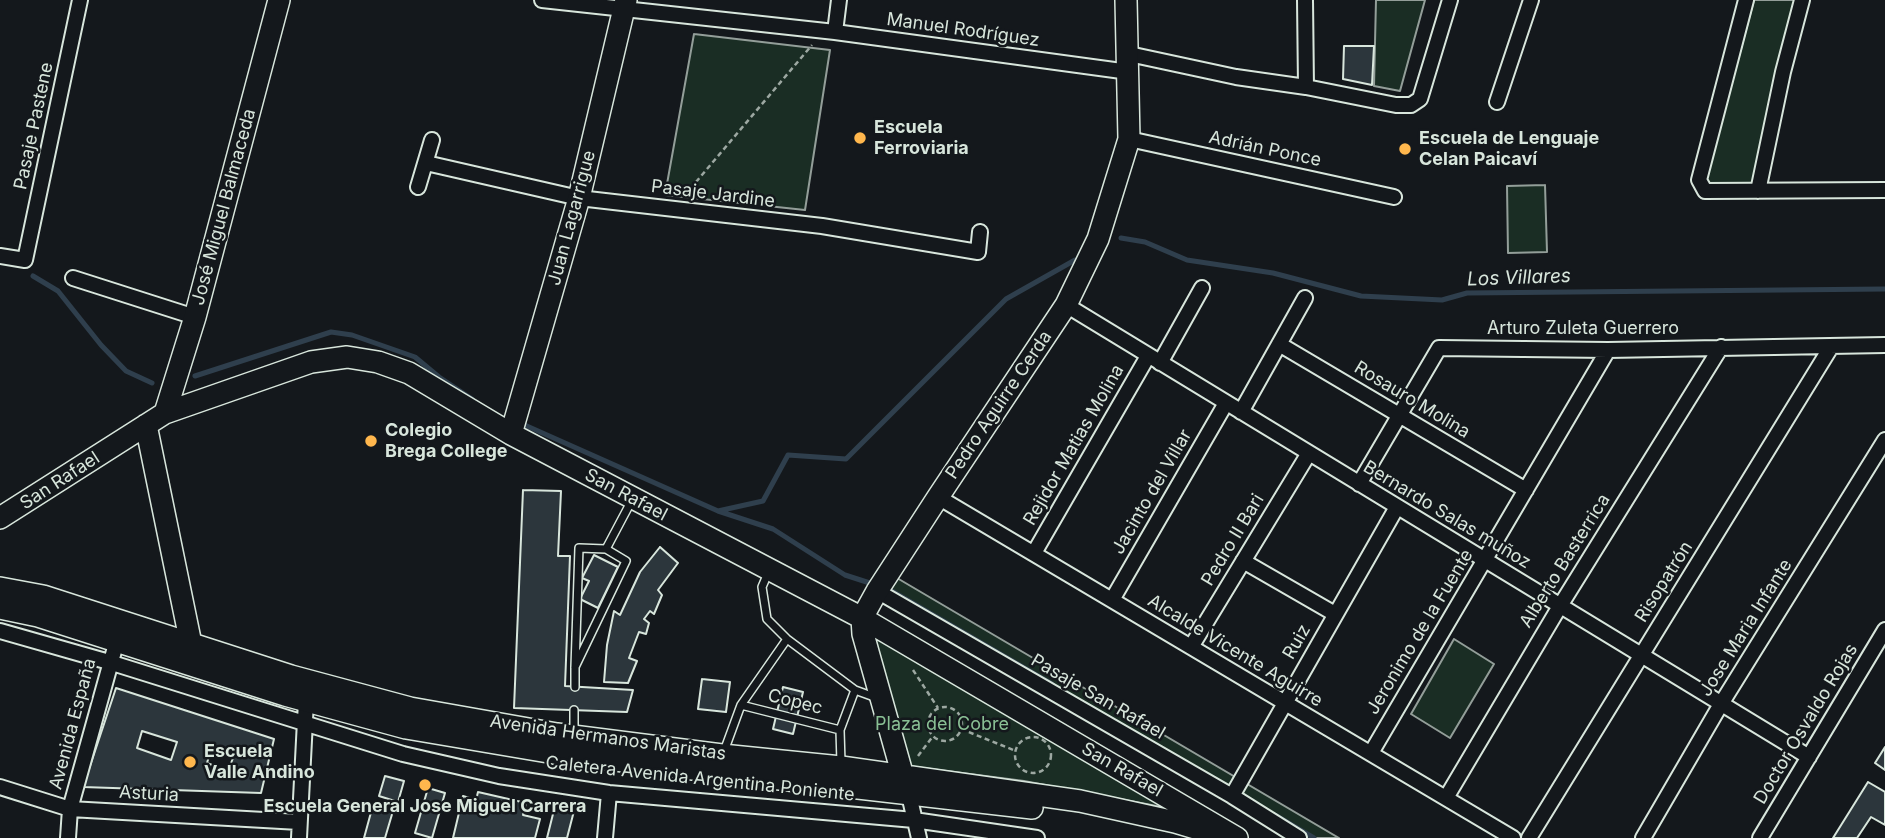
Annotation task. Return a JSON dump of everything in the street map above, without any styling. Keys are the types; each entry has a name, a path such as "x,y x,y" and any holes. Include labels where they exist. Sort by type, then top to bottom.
{"street":[{"name":"Pasaje Pastene","path":"0,256 25,260 80,0"},
{"name":"José Miguel Balmaceda","path":"165,413 195,317 279,0"},
{"name":"Manuel Rodríguez","path":"542,0 625,5 829,32 1236,76 1396,105 1411,105 1420,99 1450,0"},
{"path":"829,32 839,0"},
{"name":"Pedro Aguirre Cerda","path":"862,618 938,497 1066,306 1098,239 1129,139 1126,0"},
{"path":"1305,0 1306,87"},
{"path":"1497,102 1531,0"},
{"path":"1746,0 1699,180 1705,191 1885,190"},
{"path":"1758,191 1783,72 1802,0"},
{"name":"Juan Lagarrigue","path":"511,434 579,198 625,5"},
{"name":"Adrián Ponce","path":"1129,139 1394,197"},
{"path":"418,187 432,140"},
{"name":"Pasaje Jardine","path":"426,163 579,198 822,226 978,252 980,232"},
{"path":"72,278 195,317"},
{"name":"Rejidor Matias Molina","path":"1034,554 1154,360 1202,288"},
{"path":"1241,412 1305,298"},
{"name":"Bernardo Salas muñoz","path":"1066,306 1809,757"},
{"name":"Rosauro Molina","path":"1279,344 1526,490"},
{"name":"Arturo Zuleta Guerrero","path":"1359,484 1438,348 1608,350 1885,345"},
{"name":"Alberto Basterrica","path":"1446,798 1560,606 1721,347"},
{"name":"Risopatrón","path":"1529,838 1831,347"},
{"name":"Jeronimo de la Fuente","path":"1371,753 1608,350"},
{"name":"San Rafael","path":"0,518 165,413 311,362 347,357 378,362 409,373 511,434 862,618 1237,838"},
{"name":"Jacinto del Villar","path":"1112,600 1226,403"},
{"path":"146,425 191,644"},
{"name":"Jose Maria Infante","path":"1643,838 1721,704 1885,440"},
{"name":"Pedro II Bari","path":"1191,647 1309,453"},
{"name":"Alcalde Vicente Aguirre","path":"938,497 1513,838"},
{"name":"Ruiz","path":"1232,796 1397,507"},
{"path":"1242,561 1335,614"},
{"name":"Avenida Hermanos Maristas","path":"0,588 43,596 119,631 306,701 406,728 554,753 908,778 1081,813 1178,838"},
{"name":"Pasaje San Rafael","path":"877,591 1232,796 1299,838"},
{"name":"Avenida Hermanos Maristas","path":"0,608 191,644 291,676 410,708 573,735 722,755 841,767 1080,801 1175,822 1228,838"},
{"path":"862,618 863,634 908,778 919,838"},
{"name":"Doctor Osvaldo Rojas","path":"1760,838 1885,630"},
{"name":"Caletera Avenida Argentina Poniente","path":"0,631 109,662 402,754 499,776 609,793 914,820 1037,838"},
{"name":"Avenida España","path":"68,838 70,808 119,631"},
{"path":"299,838 306,701"},
{"name":"Asturia","path":"0,787 70,808 299,822"},
{"path":"605,838 609,793"}],"lane":[{"path":"606,549 633,499"},
{"path":"575,667 626,561 606,549 579,548 575,667 575,687"},
{"name":"Copec","path":"770,569 762,587 767,619 787,639 855,690 882,700"},
{"name":"Copec","path":"722,755 741,705 787,639"},
{"name":"Copec","path":"841,767 840,730 855,690"},
{"name":"Copec","path":"741,705 840,730"},
{"path":"573,735 574,710"}],"path":[{"path":"674,208 829,32"},
{"path":"913,670 938,708"},
{"path":"938,708 949,708 958,713 962,724 958,734 949,741 938,740 930,732 928,721 938,708"},
{"path":"961,729 1016,751"},
{"path":"908,778 933,736"},
{"path":"1034,737 1045,741 1049,746 1051,758 1045,768 1028,772 1019,766 1016,751 1023,740 1034,737"}],"green space":[{"path":"1376,0 1425,0 1400,91 1374,86"},
{"path":"1754,0 1799,0 1753,185 1712,185 1706,180"},
{"path":"694,34 830,50 805,210 665,195"},
{"path":"1545,185 1547,252 1508,253 1507,186"},
{"path":"897,578 1339,838 1314,838 890,589"},
{"name":"Plaza del Cobre","path":"869,633 1178,810 1024,781 908,766"},
{"path":"1454,639 1494,664 1450,738 1411,714"}],"building":[{"path":"1344,46 1374,46 1372,85 1343,79"},
{"path":"523,490 561,491 558,556 570,556 565,686 633,690 627,712 514,708"},
{"path":"660,547 678,563 658,590 662,595 654,614 650,611 644,619 649,623 646,634 639,632 629,658 637,661 628,683 604,682 607,645 614,611 620,615 640,572"},
{"path":"594,555 618,567 598,608 580,599 589,581 582,578"},
{"path":"702,679 730,682 726,712 698,709"},
{"path":"783,687 803,692 793,734 773,729"},
{"path":"116,688 274,739 261,793 83,787","holes":["142,731 177,742 171,760 137,748","211,750 233,758 228,771 207,763"]},
{"path":"1885,747 1885,770 1875,763"},
{"path":"385,776 404,781 398,802 379,796"},
{"path":"1868,782 1885,792 1885,825 1871,817 1857,838 1833,838"},
{"path":"428,788 445,793 432,838 415,833"},
{"path":"478,792 526,803 523,815 540,819 535,838 453,838 463,796 476,800"},
{"path":"556,802 575,807 567,838 547,838"},
{"path":"373,805 393,811 385,838 364,838"}],"waterway":[{"name":"Los Villares","path":"1121,238 1145,242 1187,260 1273,273 1361,296 1442,300 1467,293 1885,289"},
{"path":"520,423 718,511 763,501 788,455 846,459 1006,299 1075,260"},
{"path":"33,276 58,291 101,345 126,371 152,383"},
{"path":"195,376 331,332 352,335 415,357 472,399"},
{"path":"718,511 773,529 845,575 876,585"},
{"path":"885,587 1052,684"},
{"path":"1275,815 1314,838"}],"place":[{"name":"Escuela Ferroviaria","path":"860,138"},
{"name":"Escuela de Lenguaje Celan Paicaví","path":"1405,149"},
{"name":"Colegio Brega College","path":"371,441"},
{"name":"Escuela Valle Andino","path":"190,762"},
{"name":"Escuela General Jose Miguel Carrera","path":"425,785"}]}
